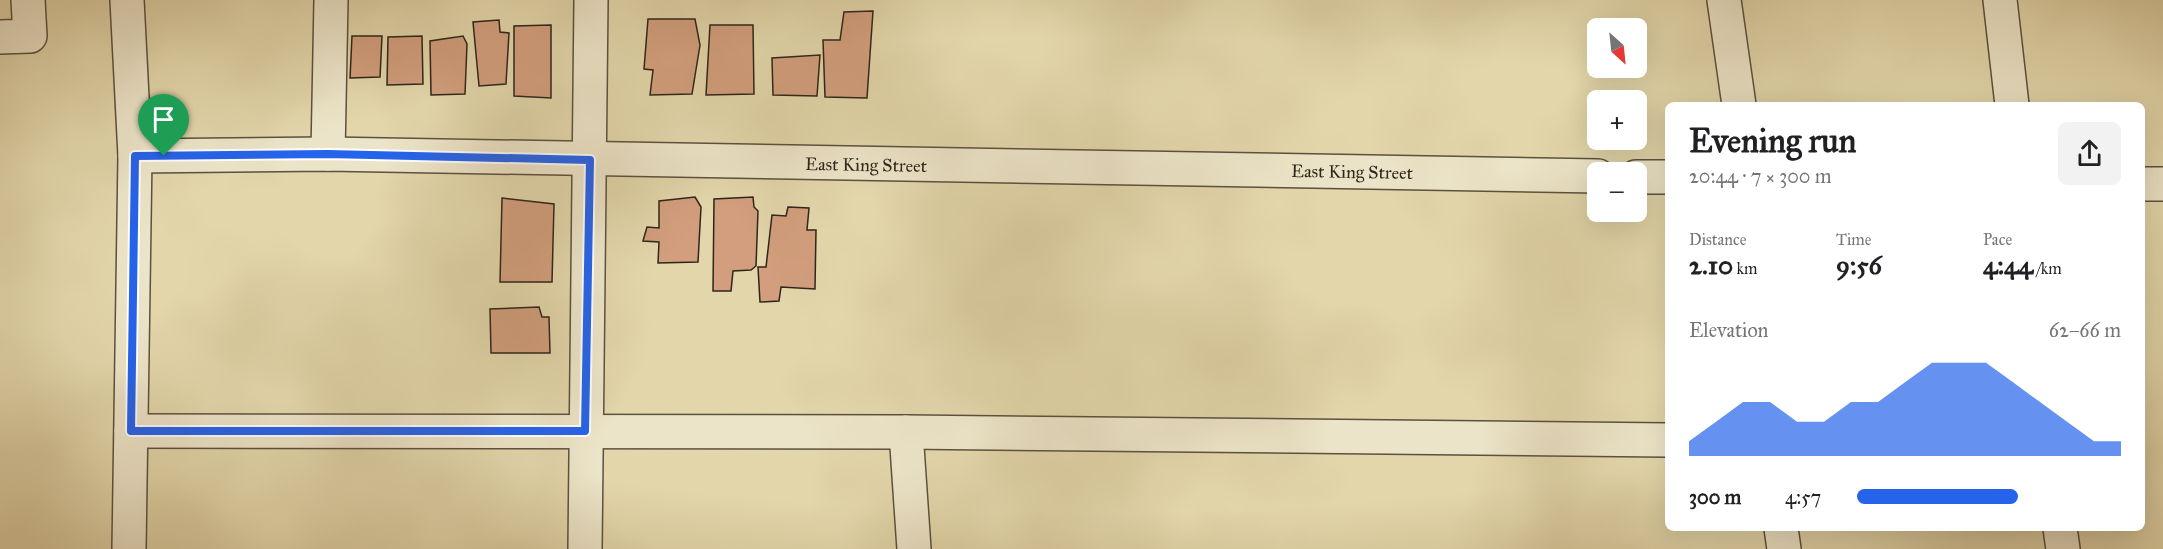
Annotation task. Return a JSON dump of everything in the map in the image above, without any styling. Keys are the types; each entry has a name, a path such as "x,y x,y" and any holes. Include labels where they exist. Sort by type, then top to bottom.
{"street":[{"path":"0,38 30,36 28,0"},
{"path":"127,0 135,156 129,549"},
{"path":"328,154 331,0"},
{"path":"585,549 591,0"},
{"path":"1724,0 1738,102"},
{"path":"2000,0 2012,102"},
{"name":"East King Street","path":"135,156 328,154 1587,176"},
{"path":"1647,177 1665,177"},
{"path":"2145,184 2163,184"},
{"path":"131,431 906,432 1665,440"},
{"path":"906,432 914,549"},
{"path":"1781,531 1784,549"},
{"path":"2060,531 2063,549"}],"building":[{"path":"873,11 867,98 825,97 823,40 840,40 844,12"},
{"path":"648,19 695,19 700,45 692,94 650,95 653,70 644,69"},
{"path":"499,20 500,32 509,33 506,84 479,86 473,22"},
{"path":"551,25 551,98 514,96 514,26"},
{"path":"710,25 753,25 754,94 706,95"},
{"path":"352,36 382,36 380,77 350,78"},
{"path":"422,36 423,84 387,85 388,37"},
{"path":"463,36 467,44 465,94 431,95 430,41"},
{"path":"820,55 817,96 773,95 772,58"},
{"path":"695,197 701,207 698,262 658,263 659,242 643,241 647,227 659,228 659,201"},
{"path":"753,197 754,207 758,211 756,266 751,270 733,271 731,291 713,291 714,199"},
{"path":"502,198 554,204 552,282 500,282"},
{"path":"788,207 809,208 807,230 816,230 815,289 781,287 779,301 760,302 758,267 766,267 772,215 786,216"},
{"path":"539,307 542,317 549,317 550,353 491,353 490,309"}],"route":[{"path":"328,154 590,160 585,431 131,431 135,156 164,156 328,154"}]}
